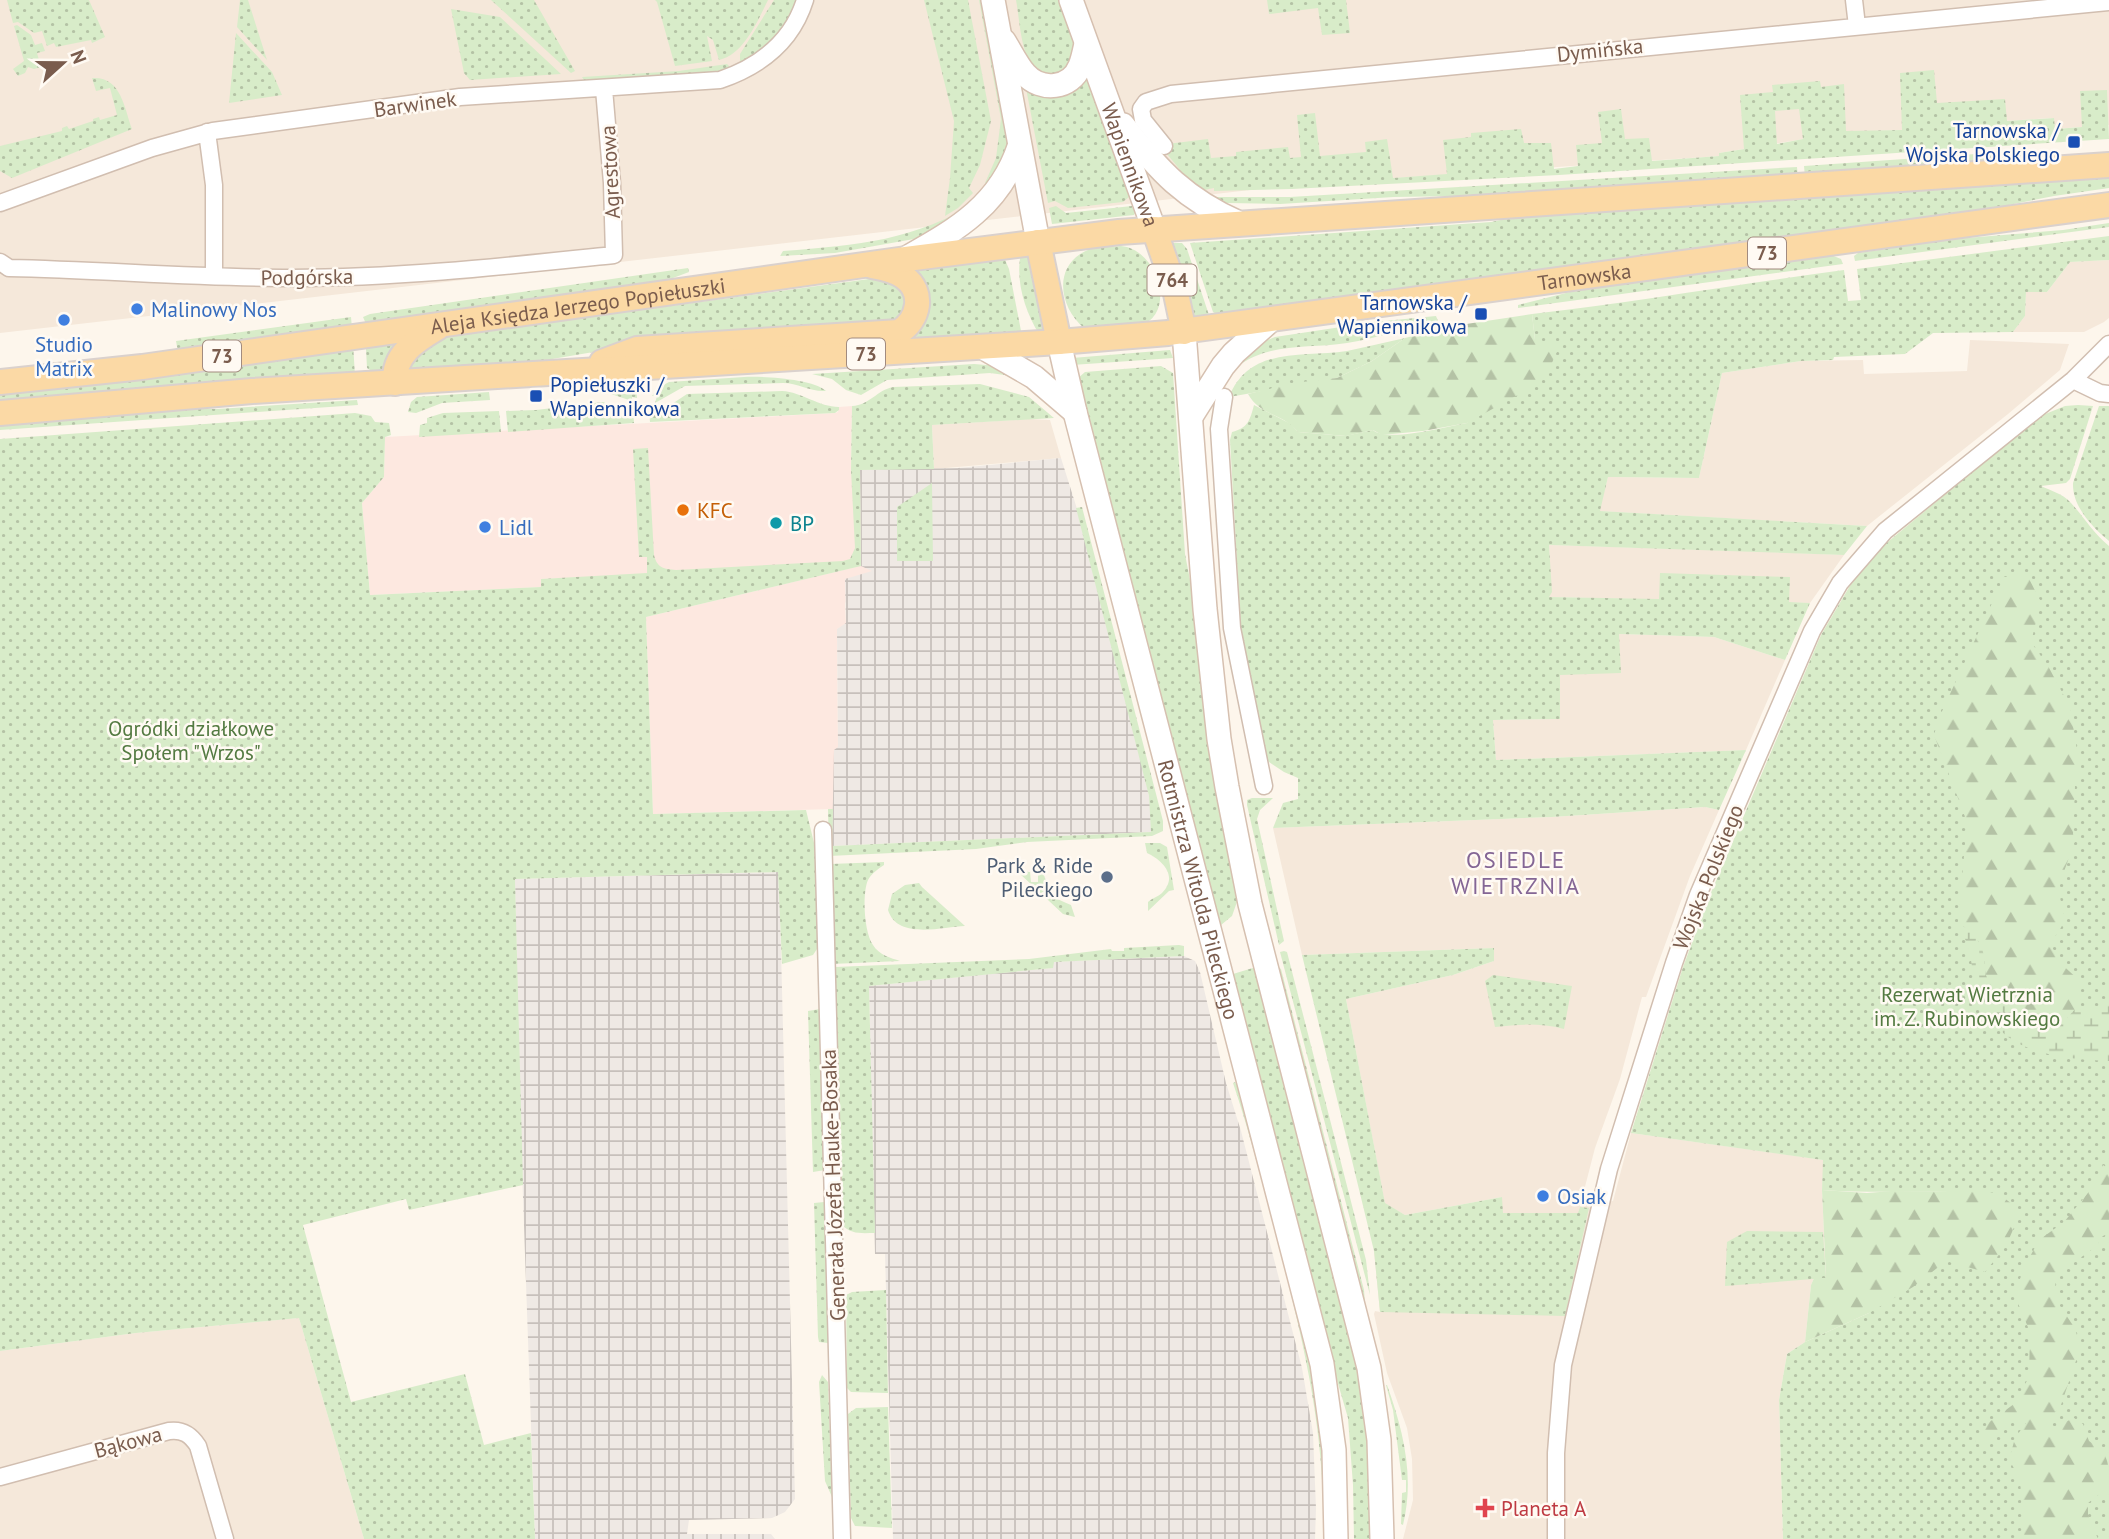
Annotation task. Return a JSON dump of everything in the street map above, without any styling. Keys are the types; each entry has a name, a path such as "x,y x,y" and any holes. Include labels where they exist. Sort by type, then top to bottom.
{"main road":[{"path":"993,0 1038,242"},
{"name":"Wapiennikowa","path":"1071,0 1175,289 1184,331"},
{"path":"997,30 1026,76 1046,86 1065,83 1073,77 1080,68 1086,44"},
{"path":"1107,99 1148,157 1167,177 1185,193 1239,223"},
{"path":"906,259 946,236 990,199 1008,173 1019,147"},
{"name":"73","path":"1154,229 2109,164"},
{"name":"Tarnowska","path":"1059,342 1271,320 2109,205"},
{"name":"Aleja Księdza Jerzego Popiełuszki","path":"0,382 142,367 866,264 1154,229"},
{"name":"Rotmistrza Witolda Pileckiego","path":"1038,242 1075,412 1322,1364 1334,1450 1336,1539"},
{"path":"578,371 637,349 899,332 916,314 918,305 913,288 907,279 895,272 866,264"},
{"path":"1192,415 1234,353 1271,320"},
{"path":"395,383 395,366 403,354 420,338 444,324"},
{"name":"764","path":"1184,331 1205,609 1227,787 1253,916 1366,1356 1378,1440 1382,1539"},
{"name":"73","path":"0,413 252,391 1059,342"},
{"path":"982,347 1034,377 1075,412"}],"street":[{"name":"Barwinek","path":"0,203 152,148 207,132 460,97 720,80 761,62 776,49 801,13 805,0"},
{"path":"1854,0 1857,26"},
{"name":"Dymińska","path":"1164,146 1143,120 1141,109 1146,102 1171,94 2109,2"},
{"name":"Agrestowa","path":"604,89 612,183 614,255"},
{"path":"207,132 214,185 214,276"},
{"name":"Podgórska","path":"0,263 9,268 291,278 394,275 614,255"},
{"name":"Wojska Polskiego","path":"1556,1539 1556,1453 1563,1365 1609,1169 1698,895 1807,642 1840,583 1885,531 2073,380 2109,344"},
{"path":"2073,380 2100,393 2109,394"},
{"path":"1227,407 1219,429 1232,628 1264,786"},
{"name":"Generała Józefa Hauke-Bosaka","path":"823,830 842,1539"},
{"name":"Bąkowa","path":"0,1477 169,1432 182,1431 189,1434 198,1446 225,1539"}],"shaded area":[{"path":"0,0 2109,0 2109,125 2054,129 2053,118 1902,125 1902,130 1846,132 1719,153 1720,156 1293,185 0,333"},
{"path":"2109,260 2109,318 2104,322 2084,332 2013,332 2025,316 2026,292 2047,292 2070,262"},
{"path":"1970,340 2069,344 2060,370 1867,526 1599,511 1608,477 1699,478 1722,373 1801,361 1863,360 1864,374 1967,371"},
{"path":"852,406 851,470 873,571 845,603 846,624 837,629 838,747 833,809 653,814 646,617 856,567 541,579 542,587 370,595 362,503 384,477 385,437 835,413 839,407"},
{"path":"1050,420 1061,458 934,469 932,425"},
{"path":"1061,458 1078,512 1144,770 1151,807 1151,832 832,846 834,750 838,747 837,629 846,623 845,579 872,571 861,566 860,470 958,468"},
{"path":"1549,545 1844,555 1810,603 1548,597 1551,592"},
{"path":"1619,634 1714,637 1785,660 1746,750 1496,760 1493,720 1560,719 1560,674"},
{"path":"1705,807 1719,810 1690,876 1646,997 1642,997 1620,1079 1595,1148 1580,1206 1613,1201 1631,1133 1824,1160 1822,1190 1826,1278 1814,1278 1811,1285 1805,1342 1787,1354 1779,1400 1783,1539 1403,1539 1413,1500 1412,1459 1407,1428 1387,1373 1374,1314 1375,1311 1380,1312 1374,1251 1578,1214 1502,1213 1502,1197 1405,1215 1385,1204 1346,999 1453,975 1494,961 1494,948 1302,955 1273,828 1552,817"},
{"path":"779,872 795,1499 785,1512 772,1518 689,1520 687,1534 771,1534 775,1539 535,1539 515,879"},
{"path":"1184,956 1195,961 1200,972 1226,1083 1241,1131 1302,1368 1313,1433 1315,1539 893,1539 885,1254 875,1254 869,986 1052,968 1053,962"},
{"path":"299,1318 364,1539 0,1539 0,1351 136,1333"}],"green space":[{"path":"7,0 89,0 105,37 92,43 91,40 56,47 54,43 47,46 42,31 34,33 18,22 13,23"},
{"path":"240,0 248,0 267,60 237,27"},
{"path":"491,0 534,0 575,71 571,73"},
{"path":"655,0 768,0 749,36 728,57 719,60 713,40 707,36 712,61 675,66"},
{"path":"774,0 797,0 775,38 740,64 740,54"},
{"path":"924,0 968,0 991,121 980,165 969,188 973,193 945,216 954,121"},
{"path":"979,0 983,0 1008,132 1008,145 991,187 985,183 996,158 1001,119"},
{"path":"1016,0 1062,0 1078,48 1065,71 1050,74 1039,71 1031,63 1022,40"},
{"path":"1267,0 1346,0 1350,33 1322,35 1318,8 1269,14"},
{"path":"451,9 500,17 561,74 470,80 464,73"},
{"path":"17,25 31,35 35,45 42,43 45,51 37,53 41,67 28,67 25,73 18,76 13,69 24,61 14,26"},
{"path":"236,33 272,72 282,95 229,103"},
{"path":"727,64 731,68 659,79 586,83 582,77 679,71"},
{"path":"1934,70 1937,103 2005,99 2007,121 2054,118 2055,129 2082,127 2080,91 2107,90 2109,139 1559,175 1214,191 1214,188 1204,190 1186,177 1162,148 1167,144 1208,139 1211,158 1236,156 1236,152 1288,147 1290,158 1301,157 1297,115 1315,113 1320,156 1366,152 1365,142 1387,139 1393,178 1447,174 1443,140 1471,137 1471,133 1521,129 1524,143 1551,143 1554,169 1578,166 1576,145 1602,143 1598,112 1621,109 1625,139 1649,138 1652,161 1719,156 1719,153 1744,149 1740,95 1773,92 1772,85 1820,81 1821,87 1844,84 1846,131 1902,130 1900,73","holes":["1799,109 1803,139 1777,144 1775,111"]},
{"path":"1088,73 1129,197 1123,202 1068,208 1055,201 1048,203 1025,83"},
{"path":"92,78 102,79 115,87 132,129 12,178 0,171 0,146 62,131 62,128 67,126 69,129 99,117 100,120 117,115 110,88 96,91"},
{"path":"2019,151 2021,156 1984,163 1805,177 1804,166"},
{"path":"1797,167 1798,179 1521,195 1394,197 1280,204 1227,203 1203,197 1290,197"},
{"path":"2109,173 2109,188 1958,215 1221,317 1213,312 1190,243 1491,222 1535,213"},
{"path":"980,200 935,232 914,239 835,253 780,256 783,251 861,243 909,233 956,214"},
{"path":"1056,206 1066,213 1132,206 1135,213 1052,224 1049,208"},
{"path":"2109,223 2109,227 1855,261 1854,256 1858,253 1954,239 2063,230"},
{"path":"2109,236 2109,260 2070,262 2047,292 2026,292 2025,316 2013,332 1933,333 1905,354 1834,357 1833,360 1801,361 1722,373 1699,478 1608,477 1600,511 1867,526 1844,555 1549,545 1552,592 1549,597 1659,599 1660,573 1790,577 1789,602 1810,603 1785,660 1714,637 1619,634 1621,673 1560,675 1560,719 1493,720 1496,760 1746,750 1719,810 1705,807 1552,817 1273,828 1283,803 1298,799 1298,778 1266,760 1242,649 1230,440 1232,432 1248,423 1254,405 1291,424 1298,432 1345,436 1373,430 1391,435 1433,430 1467,423 1535,340 1532,314 1844,270 1848,301 1861,300 1857,269"},
{"path":"1172,243 1182,243 1187,249 1210,318 1196,320"},
{"path":"1121,246 1134,250 1145,258 1153,270 1160,297 1158,309 1151,320 1139,326 1084,328 1069,309 1063,287 1064,276 1076,257 1088,250"},
{"path":"1029,252 1047,332 1039,334 1029,316 1020,285 1021,253"},
{"path":"1003,255 1009,269 1022,336 636,356 909,334 908,271"},
{"path":"1831,255 1841,259 1843,264 1518,308 1518,305 1570,292"},
{"path":"688,268 689,272 657,284 367,326 363,317 370,314"},
{"path":"884,277 909,293 902,323 635,345 494,369 402,373 403,365 442,337"},
{"path":"1532,314 1535,340 1560,345 1546,376 1527,390 1467,423 1382,435 1373,430 1346,436 1298,432 1286,421 1259,407 1248,394 1293,383 1337,378 1372,361 1405,338 1453,326"},
{"path":"1436,316 1438,321 1370,338 1276,350 1249,359 1237,367 1232,363 1258,344 1275,337"},
{"path":"351,317 352,328 178,352 176,341"},
{"path":"405,336 387,374 370,375 366,349"},
{"path":"1405,338 1372,361 1337,378 1229,397 1238,380 1264,361 1279,357 1347,351"},
{"path":"353,343 355,376 95,392 0,402 0,391"},
{"path":"1170,350 1173,358 1072,365 1072,358"},
{"path":"974,364 998,366 1012,376 990,373 887,380 861,395 846,390 832,379 812,374"},
{"path":"1161,366 1173,373 1185,554 1238,899 1232,916 1221,925 1217,923 1077,379 1085,372"},
{"path":"744,377 799,381 826,391 783,383 685,386 655,403 657,396 652,396 658,388 669,382"},
{"path":"636,384 637,398 632,397 632,401 608,393 580,392 580,387"},
{"name":"Ogródki działkowe Społem \"Wrzos\"","path":"980,384 1029,397 1054,418 932,425 934,469 860,470 861,566 646,617 653,814 806,810 816,851 819,946 813,955 782,964 778,872 515,879 523,1185 409,1210 406,1199 303,1225 351,1402 465,1374 484,1445 531,1433 535,1539 364,1539 299,1318 136,1333 0,1351 0,439 355,413 371,416 375,422 389,423 391,435 385,437 384,477 362,503 370,595 541,587 541,579 647,573 647,557 639,557 633,449 648,448 654,555 662,567 676,570 850,559 855,548 851,470 852,406 864,403 893,387"},
{"path":"782,391 824,405 839,407 839,410 835,413 650,422 649,412 663,410 687,394"},
{"path":"489,392 490,400 442,403 416,413 408,412 411,402 417,397"},
{"path":"357,400 358,405 0,430 0,422 157,407 217,409"},
{"path":"603,402 623,410 633,410 634,423 508,432 506,411"},
{"name":"Rezerwat Wietrznia im. Z. Rubinowskiego","path":"2065,406 2093,406 2070,479 2066,483 2041,486 2068,500 2109,546 2109,1539 1783,1539 1779,1400 1787,1354 1805,1342 1869,1313 1949,1192 1822,1190 1823,1160 1631,1133 1683,967 1710,895 1821,635 1851,584 1883,546 2038,417"},
{"path":"2099,406 2109,406 2109,541 2079,508 2073,483"},
{"path":"499,411 501,432 419,437 420,425 427,423 427,418 443,413"},
{"path":"932,483 933,561 897,561 897,507"},
{"path":"1082,507 1163,821 1163,831 1152,836 829,856 828,809 833,809 832,846 1151,832 1149,796 1076,508"},
{"path":"2027,575 2041,602 2031,642 2048,666 2070,707 2080,769 2075,786 2075,841 2058,888 2065,921 2051,943 2057,960 2081,982 2076,1008 2061,1025 2038,1023 2008,1006 1987,978 1983,950 1978,940 1958,923 1967,822 1934,735 1938,720 2004,577"},
{"path":"1273,798 1260,810 1257,819 1284,941 1279,945 1247,805 1247,800"},
{"path":"1145,843 1160,843 1167,847 1174,890 1169,891 1148,911 1148,902 1167,887 1169,875 1163,864 1147,853"},
{"path":"884,862 866,886 866,923 870,939 878,951 900,961 832,964 830,864"},
{"path":"1019,871 1030,872 1031,882 1038,882 1038,872 1043,872 1050,894 1071,905 1075,917 1063,914"},
{"path":"919,883 965,926 910,929 893,919 888,910 892,894 905,885"},
{"path":"1958,923 1978,940 1984,956 1986,975 1992,988 2007,1006 2027,1019 2061,1025 2076,1008 2109,1005 2109,1061 2050,1055 2015,1041 2000,1030 1987,1015 1978,996 1969,950"},
{"path":"1184,946 1184,956 1054,962 1053,968 869,986 875,1233 853,1232 841,1224 835,967 1029,959 1111,949 1124,951 1124,948"},
{"path":"1494,948 1494,961 1453,975 1346,999 1385,1203 1405,1215 1502,1197 1503,1213 1578,1213 1580,1207 1589,1208 1565,1316 1380,1312 1374,1251 1302,955"},
{"path":"1280,952 1287,952 1366,1260 1370,1295"},
{"path":"1275,964 1281,969 1364,1290 1365,1303 1363,1303"},
{"path":"1256,967 1348,1321 1368,1422 1373,1539 1354,1539 1348,1418 1231,977"},
{"path":"1493,975 1572,986 1564,1029 1530,1025 1495,1027 1485,981"},
{"path":"820,1009 825,1170 813,1172 808,1011"},
{"path":"1235,1082 1244,1099 1305,1332 1322,1420 1327,1539 1323,1539 1321,1463 1304,1353 1288,1280 1233,1083"},
{"path":"2103,1165 2109,1169 2109,1233 2101,1237 2097,1246 2056,1275 2055,1289 2060,1306 2074,1327 2081,1346 2061,1405 2047,1423 2052,1428 2074,1418 2083,1424 2089,1441 2104,1454 2109,1471 2109,1487 2088,1503 2088,1515 2098,1539 2024,1539 2020,1478 2009,1460 2015,1438 2026,1423 2010,1423 1985,1446 1975,1441 1988,1423 2014,1404 2029,1377 2030,1332 2017,1301 2017,1286 2027,1262 2039,1240 2064,1222 2092,1188"},
{"path":"1975,1189 1999,1194 2021,1211 2006,1246 1985,1272 1946,1261 1913,1287 1869,1313 1805,1342 1811,1285 1814,1278 1826,1278 1822,1190 1867,1193 1961,1192"},
{"path":"824,1202 828,1343 819,1342 818,1337 814,1203"},
{"path":"1747,1231 1823,1232 1826,1278 1725,1286 1727,1242"},
{"path":"886,1290 888,1393 851,1392 847,1388 846,1295 852,1292"},
{"path":"822,1375 828,1382 832,1497 825,1481 819,1382"},
{"path":"1386,1385 1398,1419 1405,1454 1408,1489 1403,1525 1402,1493 1406,1492 1406,1480 1402,1480 1393,1410"},
{"path":"888,1407 892,1528 855,1526 851,1518 848,1414 856,1408"}],"place":[{"name":"Tarnowska / Wojska Polskiego","path":"2074,142"},
{"name":"Malinowy Nos","path":"137,309"},
{"name":"Tarnowska / Wapiennikowa","path":"1481,314"},
{"name":"Studio Matrix","path":"64,320"},
{"name":"Popiełuszki / Wapiennikowa","path":"536,396"},
{"name":"KFC","path":"683,510"},
{"name":"BP","path":"776,523"},
{"name":"Lidl","path":"485,527"},
{"name":"Park & Ride Pileckiego","path":"1107,877"},
{"name":"Osiak","path":"1543,1196"},
{"name":"Planeta A","path":"1485,1508"}],"district":[{"name":"OSIEDLE WIETRZNIA","path":"1516,872"}]}
